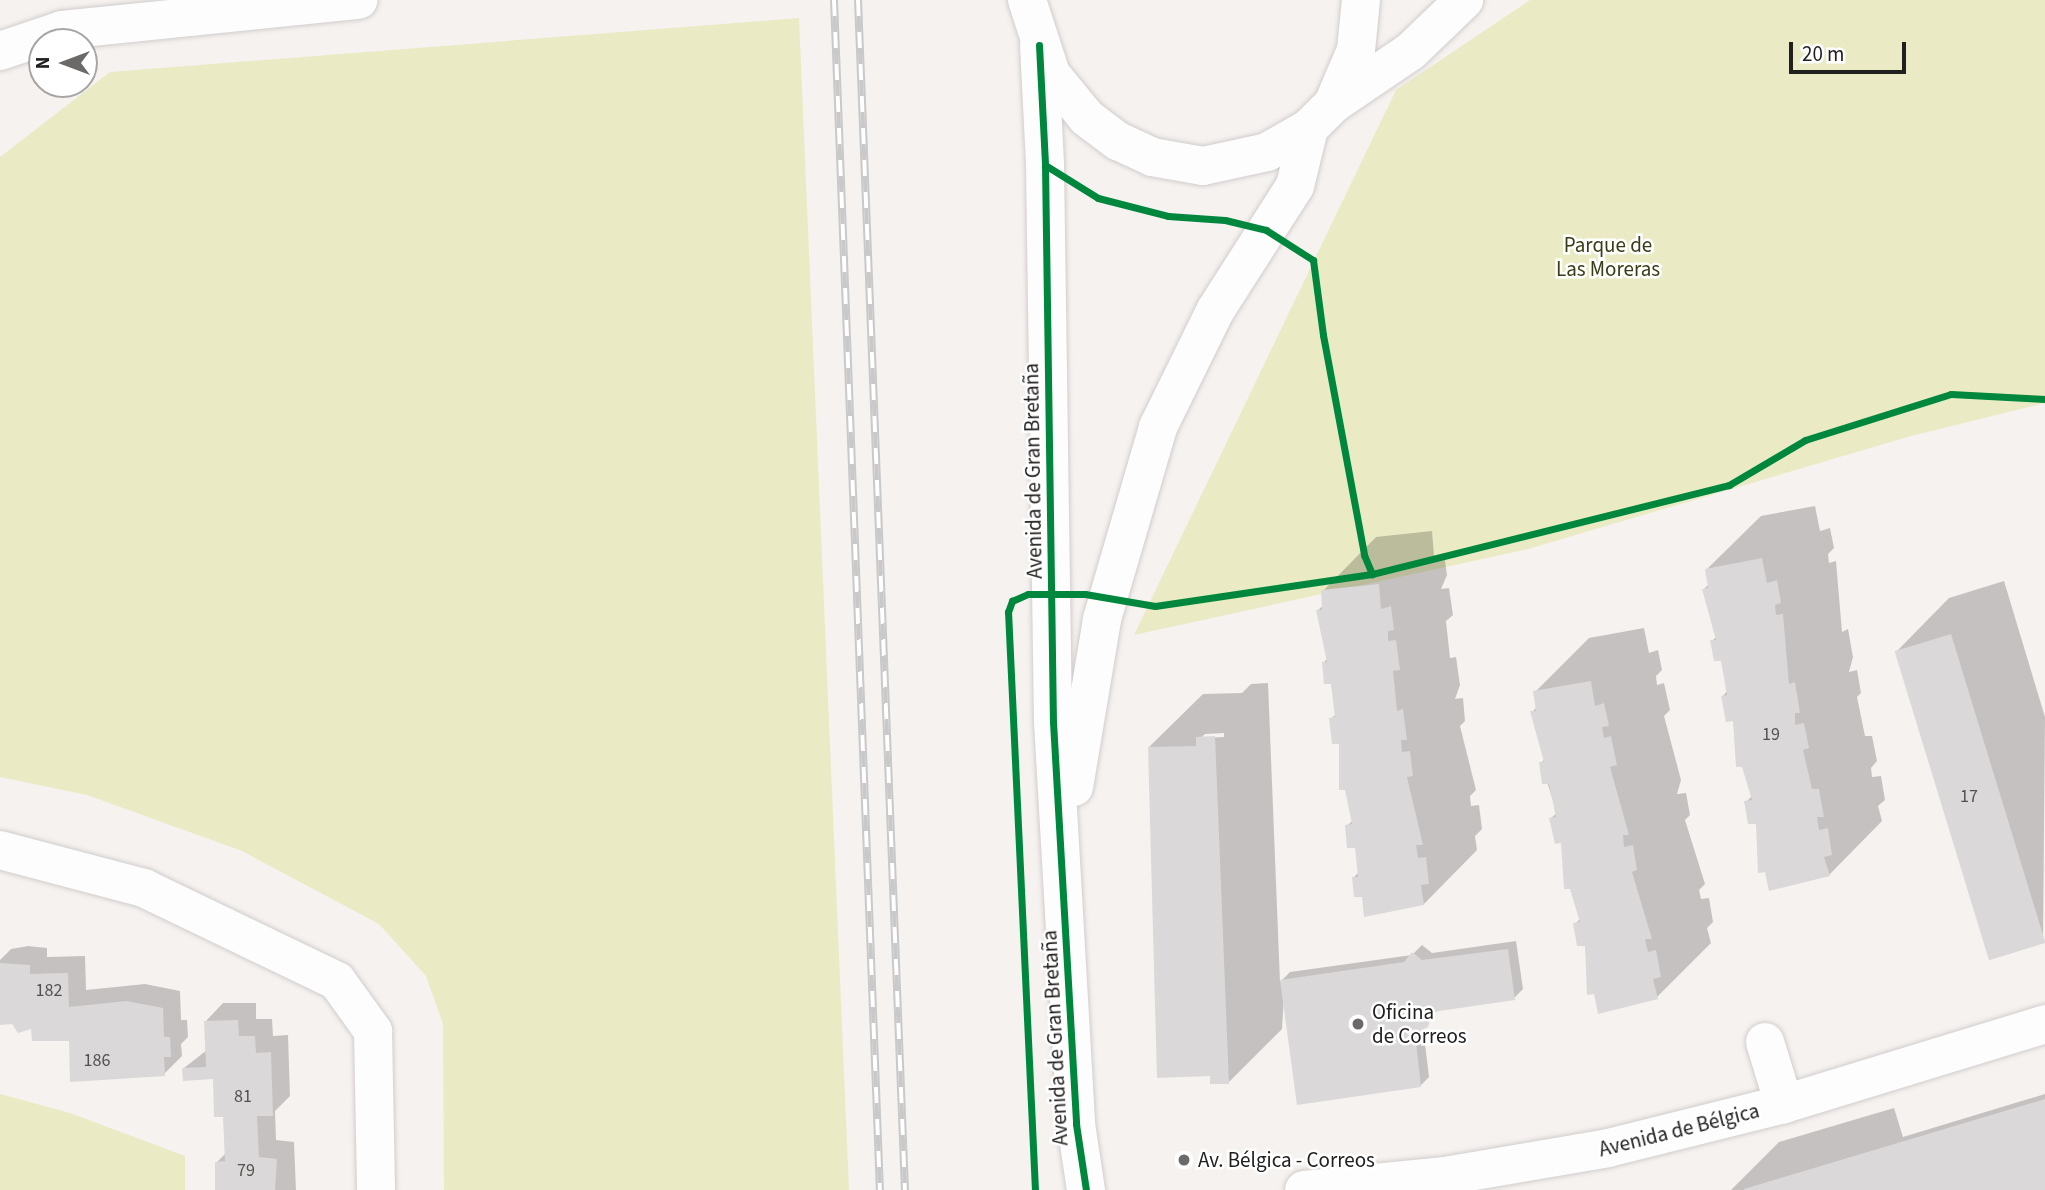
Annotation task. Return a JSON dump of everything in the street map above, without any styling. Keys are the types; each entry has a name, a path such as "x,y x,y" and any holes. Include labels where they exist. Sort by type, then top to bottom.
{"street":[{"path":"0,51 62,30 358,0"},
{"name":"Avenida de Gran Bretaña","path":"1063,862 1096,648 1148,456 1191,355 1295,186 1321,116 1356,50 1361,0"},
{"path":"1028,15 1060,88 1087,118 1118,141 1160,159 1203,166 1237,161 1267,152 1411,51 1464,0"},
{"name":"Avenida de Gran Bretaña","path":"1028,15 1045,165 1053,722 1076,1124 1086,1190"},
{"path":"0,850 144,888 337,981 373,1031 376,1190"},
{"name":"Avenida de Bélgica","path":"1304,1190 1445,1176 1556,1159 1784,1104 2045,1024"},
{"path":"1765,1042 1784,1104"}],"green space":[{"name":"Parque de Las Moreras","path":"1530,0 2045,0 2045,403 1911,436 1528,549 1134,635 1396,90"},
{"path":"799,18 849,1190 444,1190 443,1024 426,976 379,924 242,851 87,795 0,777 0,157 76,98 98,98 98,81 110,72"},
{"path":"0,1094 70,1113 185,1156 185,1190 0,1190"}],"building":[{"path":"1762,558 1767,583 1777,580 1781,603 1775,605 1776,615 1783,614 1789,684 1795,682 1800,713 1795,713 1795,725 1804,723 1809,748 1803,750 1812,789 1819,789 1824,817 1817,817 1819,830 1828,828 1832,855 1824,857 1830,876 1769,891 1765,872 1758,873 1756,824 1748,824 1744,801 1752,800 1742,767 1736,767 1733,721 1726,722 1721,696 1727,695 1721,661 1714,661 1710,640 1716,640 1702,589 1708,588 1705,569"},
{"path":"1379,584 1381,609 1391,606 1394,630 1388,631 1388,641 1396,640 1400,670 1393,671 1397,711 1403,709 1407,740 1401,740 1402,752 1410,751 1413,776 1407,777 1423,845 1416,845 1418,858 1426,857 1429,884 1421,885 1424,905 1364,917 1362,897 1354,897 1352,877 1358,877 1355,848 1347,848 1345,825 1352,824 1345,790 1339,790 1339,744 1332,744 1329,718 1335,717 1331,684 1324,684 1322,662 1327,662 1316,610 1322,610 1321,590"},
{"path":"1951,634 2045,941 1989,960 1895,651"},
{"path":"1591,681 1595,706 1604,703 1609,726 1602,727 1604,738 1611,736 1617,765 1610,767 1629,835 1623,835 1624,847 1633,845 1637,870 1632,872 1652,939 1645,939 1648,952 1656,950 1661,977 1653,979 1658,999 1598,1014 1594,994 1587,995 1585,946 1577,946 1573,923 1580,922 1570,889 1564,889 1561,843 1555,844 1549,818 1556,817 1549,784 1542,784 1539,762 1544,762 1530,711 1536,711 1533,691"},
{"path":"1215,736 1229,1084 1210,1084 1210,1076 1157,1078 1148,747 1196,746 1196,737"},
{"name":"Oficina de Correos","path":"1508,949 1515,1000 1432,1012 1428,1027 1415,1033 1421,1087 1297,1105 1280,980 1404,962 1412,952 1422,960"},
{"path":"0,963 30,965 30,974 68,973 69,1007 126,1001 163,1008 164,1037 170,1037 171,1057 164,1057 165,1076 70,1082 69,1041 32,1041 31,1029 18,1033 12,1024 0,1025"},
{"path":"238,1020 239,1036 255,1036 256,1053 271,1052 273,1116 257,1116 259,1157 277,1159 275,1190 215,1190 215,1162 225,1161 223,1117 214,1117 213,1079 183,1081 182,1068 206,1067 204,1021"},
{"path":"2045,1099 2045,1190 1744,1190 1744,1189"}],"railway":[{"path":"834,0 880,1190"},
{"path":"858,0 905,1190"}],"cycle path":[{"path":"1039,45 1045,165 1053,722 1076,1124 1086,1190"},
{"path":"1045,165 1098,198 1168,216 1225,220 1266,230 1313,260 1323,335 1364,555 1372,574 1729,485 1805,440 1951,394 2045,399"},
{"path":"1035,1190 1008,612 1012,601 1028,594 1085,594 1155,606 1372,574"}],"place":[{"name":"Oficina de Correos","path":"1358,1024"},
{"name":"Av. Bélgica - Correos","path":"1184,1160"}]}
